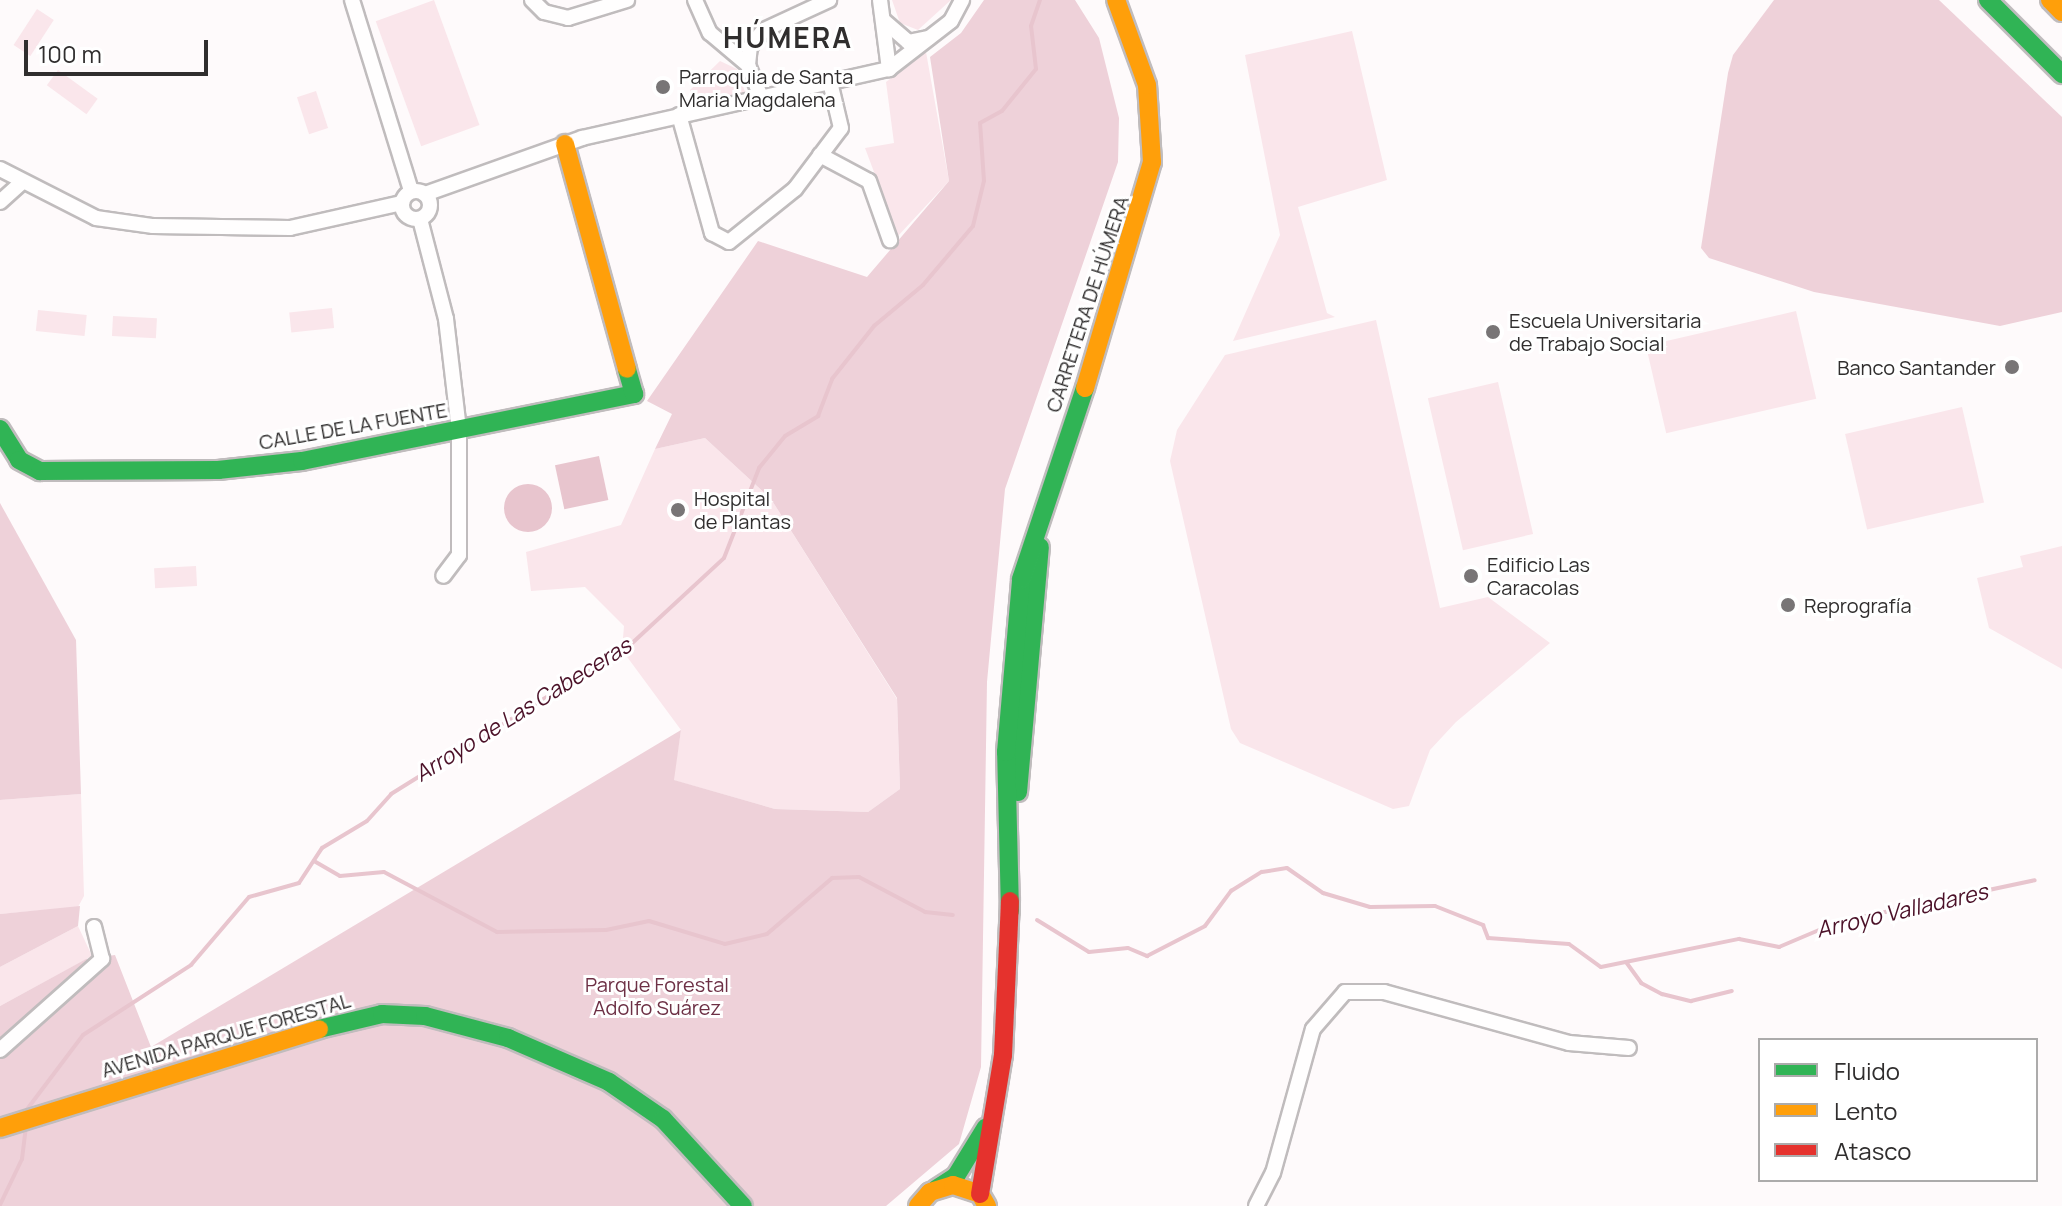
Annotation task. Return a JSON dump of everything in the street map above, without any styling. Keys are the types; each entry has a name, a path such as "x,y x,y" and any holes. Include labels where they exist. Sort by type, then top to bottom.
{"street":[{"path":"352,0 420,219 446,319 459,429 459,555 443,576"},
{"path":"532,0 544,12 568,18 627,0"},
{"path":"695,0 723,49 748,65"},
{"path":"761,97 748,65 750,47 764,30 829,0"},
{"path":"880,0 889,69"},
{"path":"0,169 21,183 96,218 226,232 290,228 414,200 565,144 679,115 889,69 933,37 962,0"},
{"name":"CARRETERA DE HÚMERA","path":"984,1200 1010,911 1011,639 1035,521 1052,481 1134,241 1152,162 1147,85 1116,0"},
{"path":"1988,0 2062,74"},
{"path":"2050,0 2062,12"},
{"path":"883,20 908,42 933,37"},
{"path":"723,49 750,47"},
{"path":"679,115 712,233 729,242 795,189 841,128 830,82"},
{"name":"CALLE DE LA FUENTE","path":"0,429 19,460 40,471 302,461 634,394 565,144"},
{"path":"820,155 869,181 890,240"},
{"path":"0,202 21,183"},
{"path":"0,1050 102,959 94,927"},
{"path":"1256,1206 1273,1173 1313,1029 1345,992 1384,992 1569,1043 1629,1048"},
{"name":"AVENIDA PARQUE FORESTAL","path":"7,1126 332,1025 382,1014 425,1016 508,1038 609,1082 663,1119 743,1206"},
{"name":"CARRETERA DE HÚMERA","path":"918,1206 956,1176 993,1114"},
{"path":"936,1189 953,1185 984,1200"}],"shaded area":[{"path":"434,0 479,125 421,146 376,21"},
{"path":"892,0 951,0 918,30 900,23"},
{"path":"37,9 54,20 30,56 14,45"},
{"path":"1352,31 1387,180 1298,207 1327,313 1335,317 1233,341 1280,235 1245,55"},
{"path":"926,52 949,181 898,236 865,148 894,143 886,82"},
{"path":"720,61 737,69 745,92 694,103 690,90"},
{"path":"58,70 98,99 86,114 47,85"},
{"path":"316,91 328,128 309,134 297,97"},
{"path":"332,308 334,328 291,332 289,312"},
{"path":"38,310 87,315 85,336 36,331"},
{"path":"1796,311 1816,399 1666,433 1646,346"},
{"path":"113,316 157,318 156,338 112,336"},
{"path":"1376,320 1440,608 1488,597 1550,643 1456,722 1430,750 1409,806 1393,809 1240,743 1231,729 1170,461 1177,430 1225,355"},
{"path":"1498,382 1533,534 1463,550 1428,398"},
{"path":"1962,407 1984,502 1867,529 1845,434"},
{"path":"705,438 771,499 897,699 900,789 868,812 775,809 673,780 681,730 622,650 624,626 585,587 531,591 526,552 621,525 655,449"},
{"path":"599,456 608,500 564,509 555,465"},
{"path":"528,484 545,491 552,508 545,525 528,532 511,525 504,508 511,491"},
{"path":"2062,546 2062,669 1989,628 1977,578 2023,567 2020,556"},
{"path":"196,566 197,586 155,588 154,568"},
{"path":"81,794 84,896 78,907 0,914 0,800"},
{"path":"78,926 92,956 0,1006 0,967"}],"green space":[{"name":"Parque Forestal Adolfo Suárez","path":"984,0 1075,0 1099,38 1119,118 1118,162 1005,489 987,682 981,1067 959,1144 886,1206 0,1206 0,1006 86,959 115,955 151,1047 681,730 674,780 775,809 868,812 900,789 897,698 771,499 705,438 655,449 672,414 647,401 758,241 867,277 949,181 930,57 961,33"},
{"path":"1774,0 1939,0 2062,117 2062,312 2000,326 1814,292 1709,258 1701,248 1728,73 1733,55"},
{"path":"0,503 76,640 81,794 0,800"},
{"path":"80,906 78,926 0,967 0,914"}],"waterway":[{"name":"Arroyo de Las Cabeceras","path":"25,1112 83,1035 191,965 249,897 299,883 322,848 367,821 391,794 629,646 724,558 759,468 785,436 818,416 832,379 874,326 923,285 973,226 984,181 980,123 1002,111 1036,69 1031,26 1040,0"},
{"name":"Arroyo Valladares","path":"314,861 340,876 384,872 497,932 606,930 649,921 725,944 767,934 832,878 859,877 925,912 953,915"},
{"name":"Arroyo Valladares","path":"1037,920 1089,952 1128,948 1147,956 1205,926 1231,891 1262,872 1287,868 1323,893 1370,907 1435,906 1483,925 1488,938 1569,944 1601,967 1739,939 1779,947 1838,922 2035,880"},
{"path":"1626,962 1641,983 1662,994 1691,1001 1732,991"},
{"path":"0,1205 22,1159 26,1125"}],"traffic: fast":[{"path":"1988,0 2062,74"},
{"path":"0,429 19,460 40,471 218,470 302,461 634,394 627,369"},
{"path":"1010,911 1006,752 1021,579 1085,388"},
{"path":"1018,792 1040,547"},
{"path":"319,1029 382,1014 425,1016 508,1038 609,1082 663,1119 743,1206"},
{"path":"936,1189 956,1176 986,1127"}],"traffic: slow":[{"path":"1085,388 1152,162 1147,85 1116,0"},
{"path":"2050,0 2062,12"},
{"path":"565,144 627,369"},
{"path":"0,1128 319,1029"},
{"path":"918,1206 930,1192 953,1185 980,1194 987,1206"}],"traffic: jam":[{"path":"980,1194 1003,1055 1010,901"}],"place":[{"name":"Parroquia de Santa Maria Magdalena","path":"663,87"},
{"name":"Escuela Universitaria de Trabajo Social","path":"1493,332"},
{"name":"Banco Santander","path":"2012,367"},
{"name":"Hospital de Plantas","path":"678,510"},
{"name":"Edificio Las Caracolas","path":"1471,576"},
{"name":"Reprografía","path":"1788,605"}],"district":[{"name":"HÚMERA","path":"788,37"}]}
